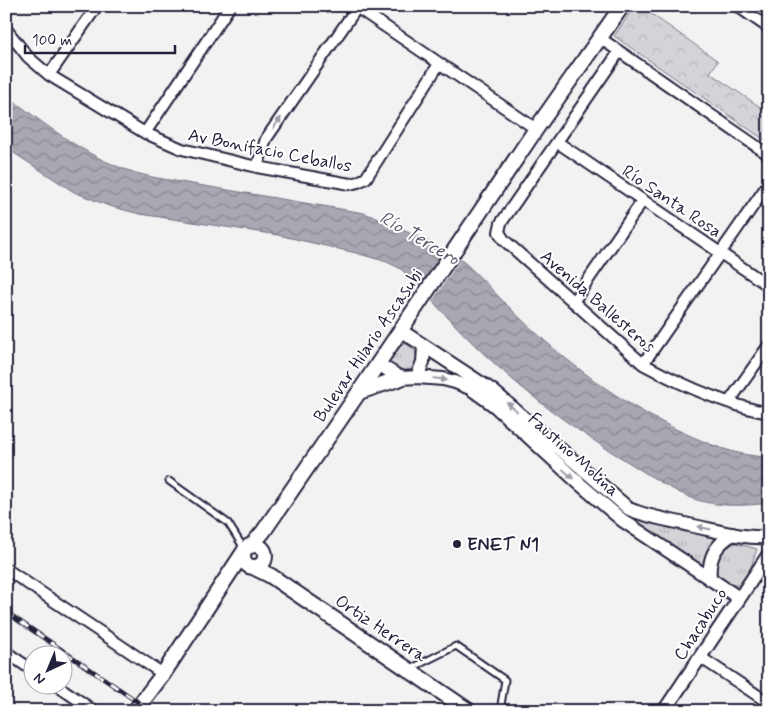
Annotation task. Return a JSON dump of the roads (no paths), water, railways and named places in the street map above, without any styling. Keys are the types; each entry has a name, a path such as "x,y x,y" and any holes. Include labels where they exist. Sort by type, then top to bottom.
{"main road":[{"name":"Bulevar Hilario Ascasubi","path":"252,556 263,532 536,129 622,6"},
{"path":"359,392 401,378"},
{"path":"135,711 163,674 233,571 252,556"},
{"name":"Ortiz Herrera","path":"252,556 271,576 469,711"}],"street":[{"path":"49,75 98,6"},
{"path":"145,133 230,6"},
{"path":"737,6 769,28"},
{"path":"257,167 266,139 357,7 536,129"},
{"name":"Av Bonifacio Ceballos","path":"6,29 28,57 49,75 145,133 182,150 257,167 350,184 366,178 439,64"},
{"path":"600,38 769,155"},
{"path":"557,142 619,52"},
{"name":"Río Santa Rosa","path":"557,142 769,286"},
{"name":"Avenida Ballesteros","path":"557,142 501,223 499,232 504,240 643,364 666,376 729,402 769,413"},
{"path":"643,364 719,252 769,183"},
{"path":"573,302 643,200"},
{"name":"Faustino Molina","path":"400,330 493,391 629,510 733,534 764,537"},
{"path":"729,402 769,345"},
{"path":"417,377 423,362 424,347"},
{"path":"378,364 401,378"},
{"name":"Faustino Molina","path":"401,378 443,379 455,382 481,396 495,406 622,520 739,598"},
{"path":"710,579 709,570 712,554 717,546 733,534"},
{"path":"764,537 767,555"},
{"name":"Chacabuco","path":"664,711 767,555"},
{"path":"6,569 163,674"},
{"path":"6,652 22,663"},
{"path":"700,657 769,703"},
{"path":"69,694 94,711"}],"lane":[{"path":"169,481 228,524 252,556"},
{"path":"409,669 456,646 505,680 500,711"}],"water":[{"path":"6,95 50,128 81,148 130,171 157,178 364,213 441,248 465,263 554,349 615,395 659,421 703,441 735,452 769,457 769,503 733,505 697,500 662,483 610,451 558,416 525,390 482,352 401,269 387,262 278,235 140,214 109,206 74,192 6,148"}],"railway":[{"path":"6,612 151,711"}],"place":[{"name":"ENET N1","path":"457,544"}],"water label":[{"name":"Río Tercero","path":"420,237"}]}
